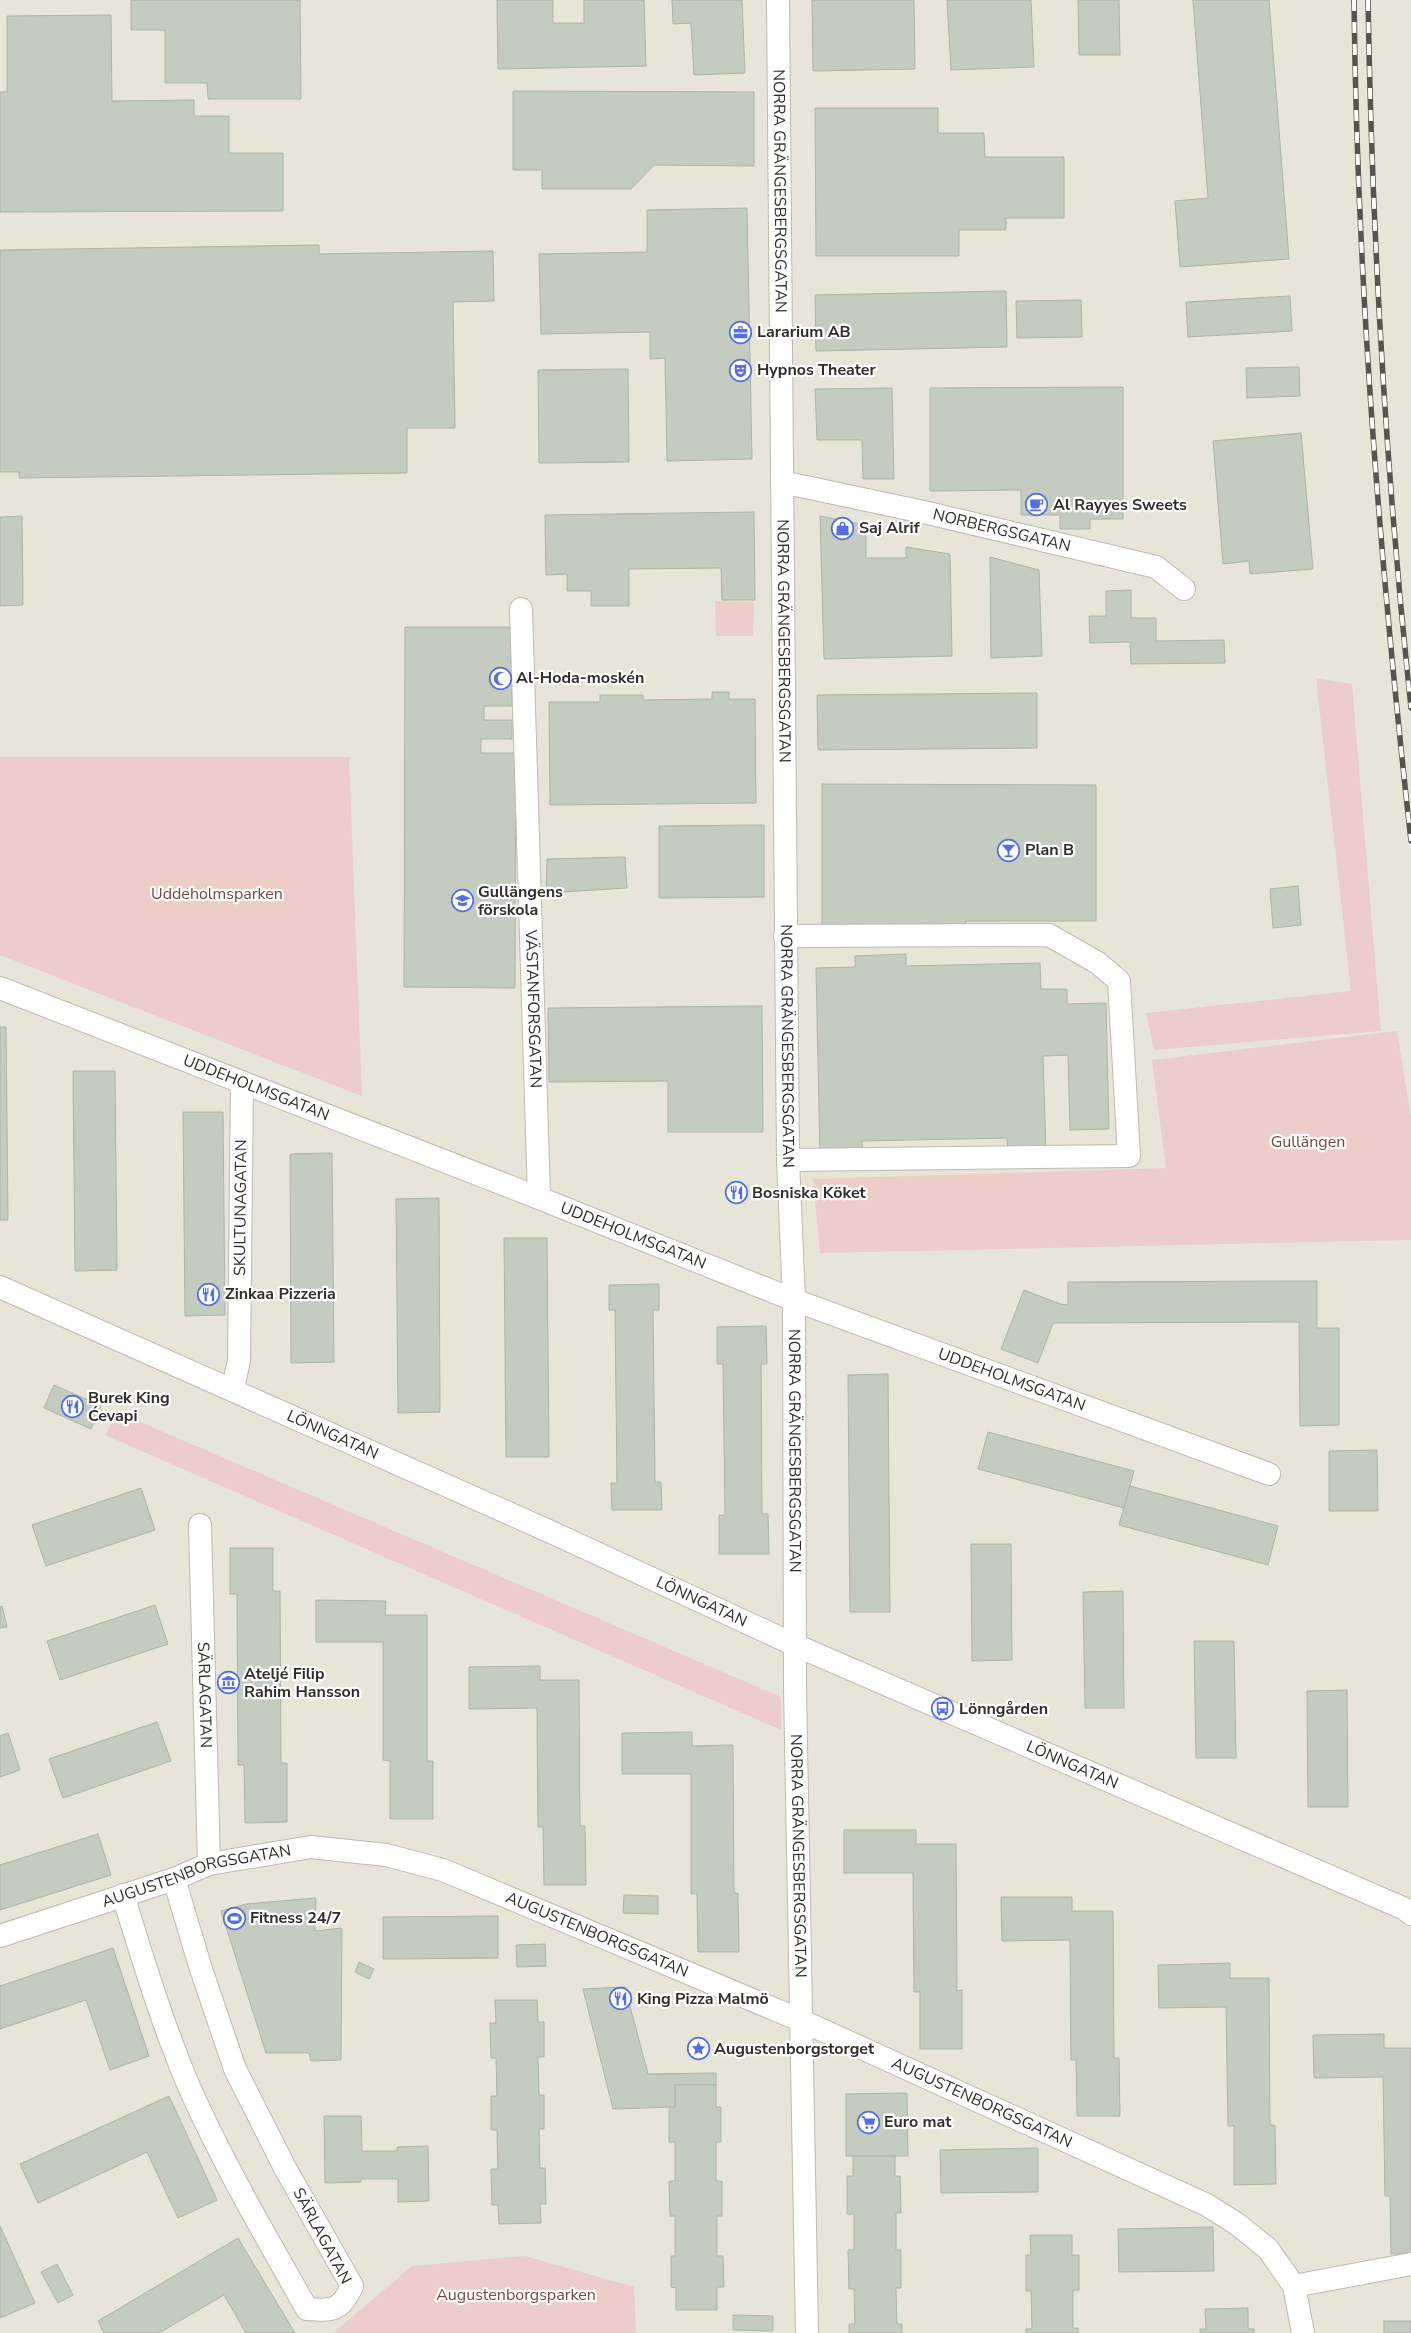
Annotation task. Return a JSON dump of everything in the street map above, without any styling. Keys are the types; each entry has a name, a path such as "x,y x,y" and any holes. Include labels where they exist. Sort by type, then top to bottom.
{"street":[{"name":"NORRA GRÄNGESBERGSGATAN","path":"778,0 788,1160 794,1300 800,2020 806,2333"},
{"name":"NORBERGSGATAN","path":"782,482 947,517 1156,567 1184,588"},
{"name":"VÄSTANFORSGATAN","path":"521,609 539,1198"},
{"path":"786,936 1049,935 1098,963 1119,981 1129,1156 788,1160"},
{"name":"UDDEHOLMSGATAN","path":"0,988 539,1198 794,1300 1269,1474"},
{"name":"SKULTUNAGATAN","path":"233,1390 239,1360 242,1083"},
{"name":"LÖNNGATAN","path":"0,1287 233,1390 796,1645 1409,1911"},
{"name":"SÄRLAGATAN","path":"200,1525 209,1864"},
{"name":"AUGUSTENBORGSGATAN","path":"0,1936 174,1879 209,1864 311,1847 386,1855 444,1870 800,2020 1207,2205 1237,2224 1268,2249 1294,2286 1303,2333"},
{"name":"SÄRLAGATAN","path":"124,1895 156,1998 190,2087 226,2166 307,2309 329,2310 345,2301 352,2286 285,2168 235,2069 201,1969 174,1879"},
{"path":"1294,2286 1411,2264"}],"green space":[{"path":"715,601 754,602 753,636 716,636"},
{"path":"1316,678 1352,684 1381,1031 1154,1050 1146,1013 1351,991"},
{"name":"Uddeholmsparken","path":"0,757 349,757 362,1096 0,955"},
{"name":"Gullängen","path":"1397,1031 1411,1118 1411,1240 820,1253 813,1179 1166,1168 1152,1060"},
{"path":"117,1412 781,1697 781,1730 105,1435"},
{"name":"Augustenborgsparken","path":"525,2256 634,2287 636,2333 333,2333 412,2266"}],"building":[{"path":"131,0 300,0 301,99 208,99 207,83 165,83 165,30 131,30"},
{"path":"497,0 553,0 553,23 584,23 584,0 644,0 646,66 498,69"},
{"path":"672,0 742,0 745,73 694,75 691,23 673,24"},
{"path":"812,0 914,0 915,69 813,71"},
{"path":"947,0 1031,0 1034,67 951,70"},
{"path":"1078,0 1119,0 1120,55 1079,55"},
{"path":"1193,0 1269,0 1289,259 1180,267 1175,201 1208,198"},
{"path":"111,15 112,101 194,100 194,116 229,116 229,153 283,153 283,211 0,212 0,92 7,92 7,16"},
{"path":"513,91 754,92 754,166 654,165 631,189 542,189 542,170 513,170"},
{"path":"815,108 938,108 938,133 984,133 985,157 1064,157 1064,218 1006,218 1006,230 959,230 959,256 816,256"},
{"path":"747,208 752,459 667,461 665,358 650,359 650,332 541,334 539,254 647,252 647,210"},
{"path":"319,245 319,254 493,251 494,301 453,302 455,428 407,428 407,473 19,478 19,472 0,472 0,250"},
{"path":"1006,291 1007,347 816,351 815,295"},
{"path":"1290,296 1292,331 1188,337 1186,302"},
{"path":"1081,300 1082,337 1017,338 1016,301"},
{"path":"1299,367 1300,396 1247,398 1246,368"},
{"path":"628,369 629,462 539,463 538,370"},
{"path":"1123,387 1123,519 1090,519 1090,529 1060,529 1060,515 1021,515 1021,490 930,491 930,388"},
{"path":"892,388 894,479 863,479 862,440 817,440 815,389"},
{"path":"1301,433 1313,569 1250,574 1249,561 1223,564 1213,441"},
{"path":"754,512 755,600 722,600 721,568 629,569 629,606 591,606 591,591 567,591 567,574 546,575 545,515"},
{"path":"22,516 23,605 0,606 0,517"},
{"path":"820,516 866,525 866,558 906,558 906,547 950,554 952,656 824,659"},
{"path":"990,557 1039,570 1042,656 991,658"},
{"path":"1131,590 1131,618 1156,618 1156,641 1224,640 1225,663 1131,664 1130,642 1090,643 1089,616 1106,616 1106,591"},
{"path":"405,627 512,627 512,706 484,706 484,720 512,720 512,739 481,739 481,753 516,753 515,988 404,987"},
{"path":"712,692 729,692 729,699 755,699 756,803 550,805 549,702 600,702 600,695 643,695 643,700 712,699"},
{"path":"1037,693 1037,748 818,750 817,695"},
{"path":"822,784 1096,785 1096,921 966,921 966,927 822,927"},
{"path":"764,825 764,897 659,898 659,826"},
{"path":"625,857 627,888 546,893 547,859"},
{"path":"1298,886 1301,925 1273,928 1270,889"},
{"path":"906,954 906,966 1040,963 1041,989 1067,989 1067,1004 1106,1003 1109,1129 1070,1130 1068,1055 1043,1056 1046,1153 1008,1154 1007,1138 862,1141 863,1155 820,1155 816,968 855,967 855,956"},
{"path":"762,1006 763,1132 668,1132 668,1081 549,1082 548,1008"},
{"path":"0,1027 6,1027 8,1220 0,1220"},
{"path":"73,1071 115,1071 117,1270 75,1271"},
{"path":"183,1112 223,1112 225,1315 185,1316"},
{"path":"332,1153 334,1362 291,1363 290,1154"},
{"path":"439,1198 440,1412 398,1413 396,1199"},
{"path":"504,1238 547,1238 549,1457 506,1457"},
{"path":"1317,1281 1317,1328 1339,1328 1339,1425 1300,1426 1299,1322 1053,1323 1038,1363 1001,1349 1024,1290 1060,1304 1068,1305 1068,1282"},
{"path":"659,1284 659,1310 653,1310 655,1482 661,1482 662,1510 612,1510 611,1483 617,1483 615,1310 609,1310 609,1285"},
{"path":"766,1326 767,1364 761,1364 762,1514 768,1514 769,1554 719,1554 719,1515 725,1515 723,1364 717,1364 717,1327"},
{"path":"888,1374 890,1612 850,1612 848,1375"},
{"name":"Burek King Ćevapi","path":"54,1385 101,1406 91,1429 44,1408"},
{"path":"988,1432 1134,1471 1124,1508 978,1469"},
{"path":"1377,1450 1378,1511 1329,1511 1329,1451"},
{"path":"1130,1486 1278,1526 1268,1565 1119,1525"},
{"path":"141,1488 155,1530 46,1566 32,1525"},
{"path":"971,1544 1011,1544 1012,1660 972,1661"},
{"path":"230,1548 273,1548 273,1591 280,1591 281,1763 287,1763 287,1822 245,1823 244,1765 238,1765 237,1594 230,1594"},
{"path":"1123,1591 1124,1708 1085,1708 1083,1592"},
{"path":"316,1600 386,1601 385,1615 427,1615 427,1761 433,1761 433,1819 390,1819 390,1761 383,1760 383,1642 316,1642"},
{"path":"155,1605 168,1644 60,1680 47,1641"},
{"path":"2,1606 7,1627 0,1628 0,1607"},
{"path":"1194,1641 1234,1641 1236,1758 1196,1758"},
{"path":"540,1666 540,1680 579,1680 580,1826 585,1826 586,1885 544,1885 543,1827 538,1827 537,1708 469,1709 469,1667"},
{"path":"1347,1690 1348,1807 1308,1807 1307,1691"},
{"path":"157,1722 171,1761 63,1798 49,1759"},
{"path":"692,1732 692,1746 733,1745 734,1893 738,1893 739,1952 698,1952 697,1894 691,1894 691,1774 622,1774 622,1733"},
{"path":"8,1733 20,1770 0,1777 0,1736"},
{"path":"844,1830 916,1830 916,1844 956,1844 957,1991 962,1990 962,2049 920,2049 920,1992 914,1992 913,1873 844,1873"},
{"path":"98,1834 111,1875 0,1910 0,1865"},
{"path":"624,1895 658,1896 658,1914 623,1913"},
{"path":"1001,1897 1072,1897 1072,1911 1113,1911 1114,2058 1119,2058 1120,2116 1077,2116 1076,2060 1071,2060 1070,1940 1002,1941"},
{"path":"316,1898 315,1931 342,1928 341,2060 311,2061 309,2053 266,2053 221,1911 246,1904"},
{"path":"498,1916 498,1958 383,1959 383,1917"},
{"path":"545,1944 546,1966 517,1967 516,1945"},
{"path":"113,1948 149,2056 110,2070 86,2000 0,2029 0,1986"},
{"path":"359,1962 374,1969 369,1979 355,1972"},
{"path":"1230,1963 1230,1978 1269,1978 1270,2125 1275,2125 1276,2184 1234,2185 1234,2126 1228,2126 1226,2007 1159,2008 1158,1965"},
{"path":"625,1987 648,2074 716,2073 716,2085 675,2085 675,2107 613,2109 583,1989"},
{"path":"495,2000 537,2000 538,2022 544,2022 544,2057 538,2057 539,2095 544,2095 544,2129 539,2129 540,2168 545,2168 546,2204 540,2204 541,2223 499,2224 498,2205 492,2205 491,2169 498,2169 497,2130 491,2130 491,2096 497,2096 496,2058 491,2058 490,2023 496,2023"},
{"path":"1384,2034 1384,2048 1411,2048 1411,2253 1391,2254 1390,2196 1385,2196 1383,2077 1314,2078 1313,2035"},
{"path":"675,2085 716,2085 716,2107 721,2107 721,2142 716,2142 716,2181 722,2181 722,2216 717,2216 717,2256 723,2256 724,2287 717,2287 717,2310 676,2310 676,2288 671,2287 671,2256 675,2256 675,2216 670,2216 669,2181 675,2181 675,2142 669,2142 669,2107 675,2107"},
{"path":"907,2093 908,2156 846,2156 846,2094"},
{"path":"169,2096 217,2200 178,2218 147,2152 38,2203 20,2164"},
{"path":"324,2116 361,2116 362,2151 397,2151 397,2147 428,2146 429,2201 398,2202 398,2179 361,2179 361,2182 325,2183"},
{"path":"1038,2148 1038,2192 941,2193 940,2150"},
{"path":"853,2156 895,2156 895,2176 900,2176 901,2213 896,2213 896,2250 901,2250 901,2288 896,2288 897,2324 902,2324 902,2333 849,2333 849,2324 855,2324 854,2289 849,2289 848,2250 854,2250 854,2214 847,2214 847,2176 853,2176"},
{"path":"0,2226 35,2303 0,2318"},
{"path":"1213,2227 1214,2271 1119,2272 1118,2229"},
{"path":"1030,2235 1072,2235 1072,2255 1079,2255 1079,2290 1073,2290 1073,2328 1078,2328 1078,2333 1026,2333 1026,2329 1032,2329 1031,2291 1026,2291 1026,2255 1031,2255"},
{"path":"238,2238 295,2333 246,2333 224,2295 159,2333 104,2333 98,2321"},
{"path":"57,2264 73,2295 58,2303 41,2272"},
{"path":"1248,2308 1248,2329 1254,2329 1254,2333 1200,2333 1200,2329 1206,2329 1205,2309"},
{"path":"733,2315 773,2316 773,2331 733,2330"},
{"path":"1384,2321 1411,2321 1411,2333 1384,2333"}],"railway":[{"path":"1354,0 1360,211 1372,421 1389,631 1411,841"},
{"path":"1368,0 1373,177 1387,443 1411,708"}],"place":[{"name":"Lararium AB","path":"741,332"},
{"name":"Hypnos Theater","path":"741,370"},
{"name":"Al Rayyes Sweets","path":"1037,505"},
{"name":"Saj Alrif","path":"843,528"},
{"name":"Al-Hoda-moskén","path":"500,678"},
{"name":"Plan B","path":"1009,850"},
{"name":"Gullängens förskola","path":"462,901"},
{"name":"Bosniska Köket","path":"736,1193"},
{"name":"Zinkaa Pizzeria","path":"209,1294"},
{"name":"Burek King Ćevapi","path":"72,1407"},
{"name":"Ateljé Filip Rahim Hansson","path":"228,1683"},
{"name":"Lönngården","path":"943,1709"},
{"name":"Fitness 24/7","path":"234,1918"},
{"name":"King Pizza Malmö","path":"621,1999"},
{"name":"Augustenborgstorget","path":"698,2049"},
{"name":"Euro mat","path":"868,2122"}]}
